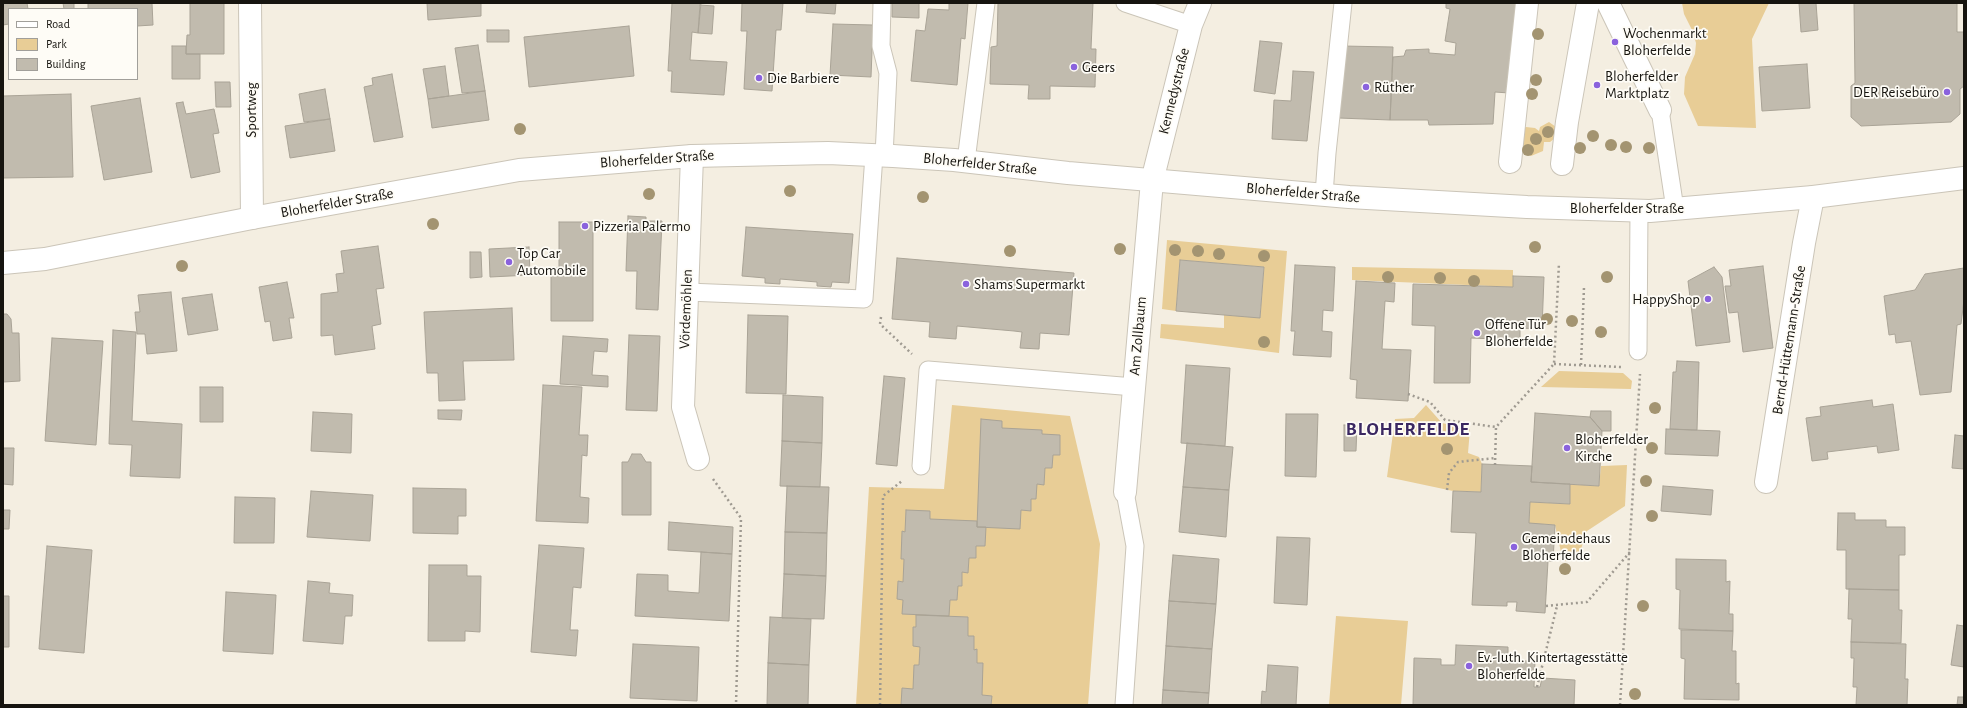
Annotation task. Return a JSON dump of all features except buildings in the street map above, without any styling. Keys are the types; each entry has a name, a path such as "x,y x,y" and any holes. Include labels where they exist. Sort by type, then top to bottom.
{"street":[{"name":"Sportweg","path":"250,3 252,218"},
{"name":"Kennedystraße","path":"1152,181 1191,25 1200,3"},
{"path":"1510,162 1527,3"},
{"path":"1562,164 1567,122 1588,3"},
{"path":"1608,3 1660,110"},
{"name":"Bloherfelder Straße","path":"3,263 46,259 252,218 519,170 692,156 828,153 966,162 1152,181 1324,195 1527,207 1639,210 1675,209 1813,197 1964,178"},
{"name":"Vördemöhlen","path":"692,156 683,407 698,459"},
{"name":"Am Zollbaum","path":"1125,492 1152,181"},
{"name":"Bernd-Hüttemann-Straße","path":"1766,482 1804,243 1813,197"}],"lane":[{"path":"687,292 864,299 888,74 881,46 882,3"},
{"path":"966,162 986,3"},
{"path":"1125,3 1191,25"},
{"path":"1324,195 1343,3"},
{"path":"1660,110 1675,209"},
{"path":"1638,351 1639,210"},
{"path":"921,466 928,370 1134,387"},
{"path":"1124,705 1134,546 1125,492"}],"path":[{"path":"1495,464 1496,427 1554,364 1559,263"},
{"path":"1581,365 1584,287"},
{"path":"881,316 880,324 928,370"},
{"path":"1620,705 1640,368 1638,351"},
{"path":"1554,364 1640,368"},
{"path":"1408,394 1430,402 1445,420 1496,427"},
{"path":"1447,490 1449,473 1458,462 1495,458"},
{"path":"698,459 741,518 736,705"},
{"path":"880,705 883,496 921,466"},
{"path":"1546,606 1587,602 1630,552"},
{"path":"1537,687 1557,606"}],"green space":[{"path":"1682,3 1769,3 1752,39 1756,128 1698,126 1684,94 1685,77 1695,54 1696,43 1692,30 1684,14"},
{"path":"1549,122 1556,127 1554,139 1550,142 1544,142 1543,151 1531,156 1518,150 1521,129 1526,127 1535,128 1539,131 1540,127"},
{"path":"1167,240 1287,251 1279,353 1160,338 1161,324 1224,328 1224,315 1260,317 1264,267 1180,260 1176,311 1162,309"},
{"path":"1352,267 1513,270 1513,287 1352,280"},
{"path":"1559,371 1623,373 1632,381 1631,389 1541,387"},
{"path":"952,405 1070,416 1100,544 1088,705 856,705 869,487 944,489"},
{"path":"1426,405 1442,423 1470,429 1468,453 1479,457 1482,464 1481,492 1453,491 1387,477 1395,419 1414,418"},
{"path":"1627,465 1625,506 1587,531 1577,561 1563,561 1555,525 1529,524 1530,502 1569,504 1570,484 1599,486 1601,466"},
{"path":"1336,616 1408,621 1401,705 1329,705"}],"place":[{"name":"Wochenmarkt Bloherfelde","path":"1615,42"},
{"name":"Geers","path":"1074,67"},
{"name":"Die Barbiere","path":"759,78"},
{"name":"Bloherfelder Marktplatz","path":"1597,85"},
{"name":"Rüther","path":"1366,87"},
{"name":"DER Reisebüro","path":"1947,92"},
{"name":"Pizzeria Palermo","path":"585,226"},
{"name":"Top Car Automobile","path":"509,262"},
{"name":"Shams Supermarkt","path":"966,284"},
{"name":"HappyShop","path":"1708,299"},
{"name":"Offene Tür Bloherfelde","path":"1477,333"},
{"name":"Bloherfelder Kirche","path":"1567,448"},
{"name":"Gemeindehaus Bloherfelde","path":"1514,547"},
{"name":"Ev.-luth. Kintertagesstätte Bloherfelde","path":"1469,666"}],"district":[{"name":"BLOHERFELDE","path":"1408,429"}]}
